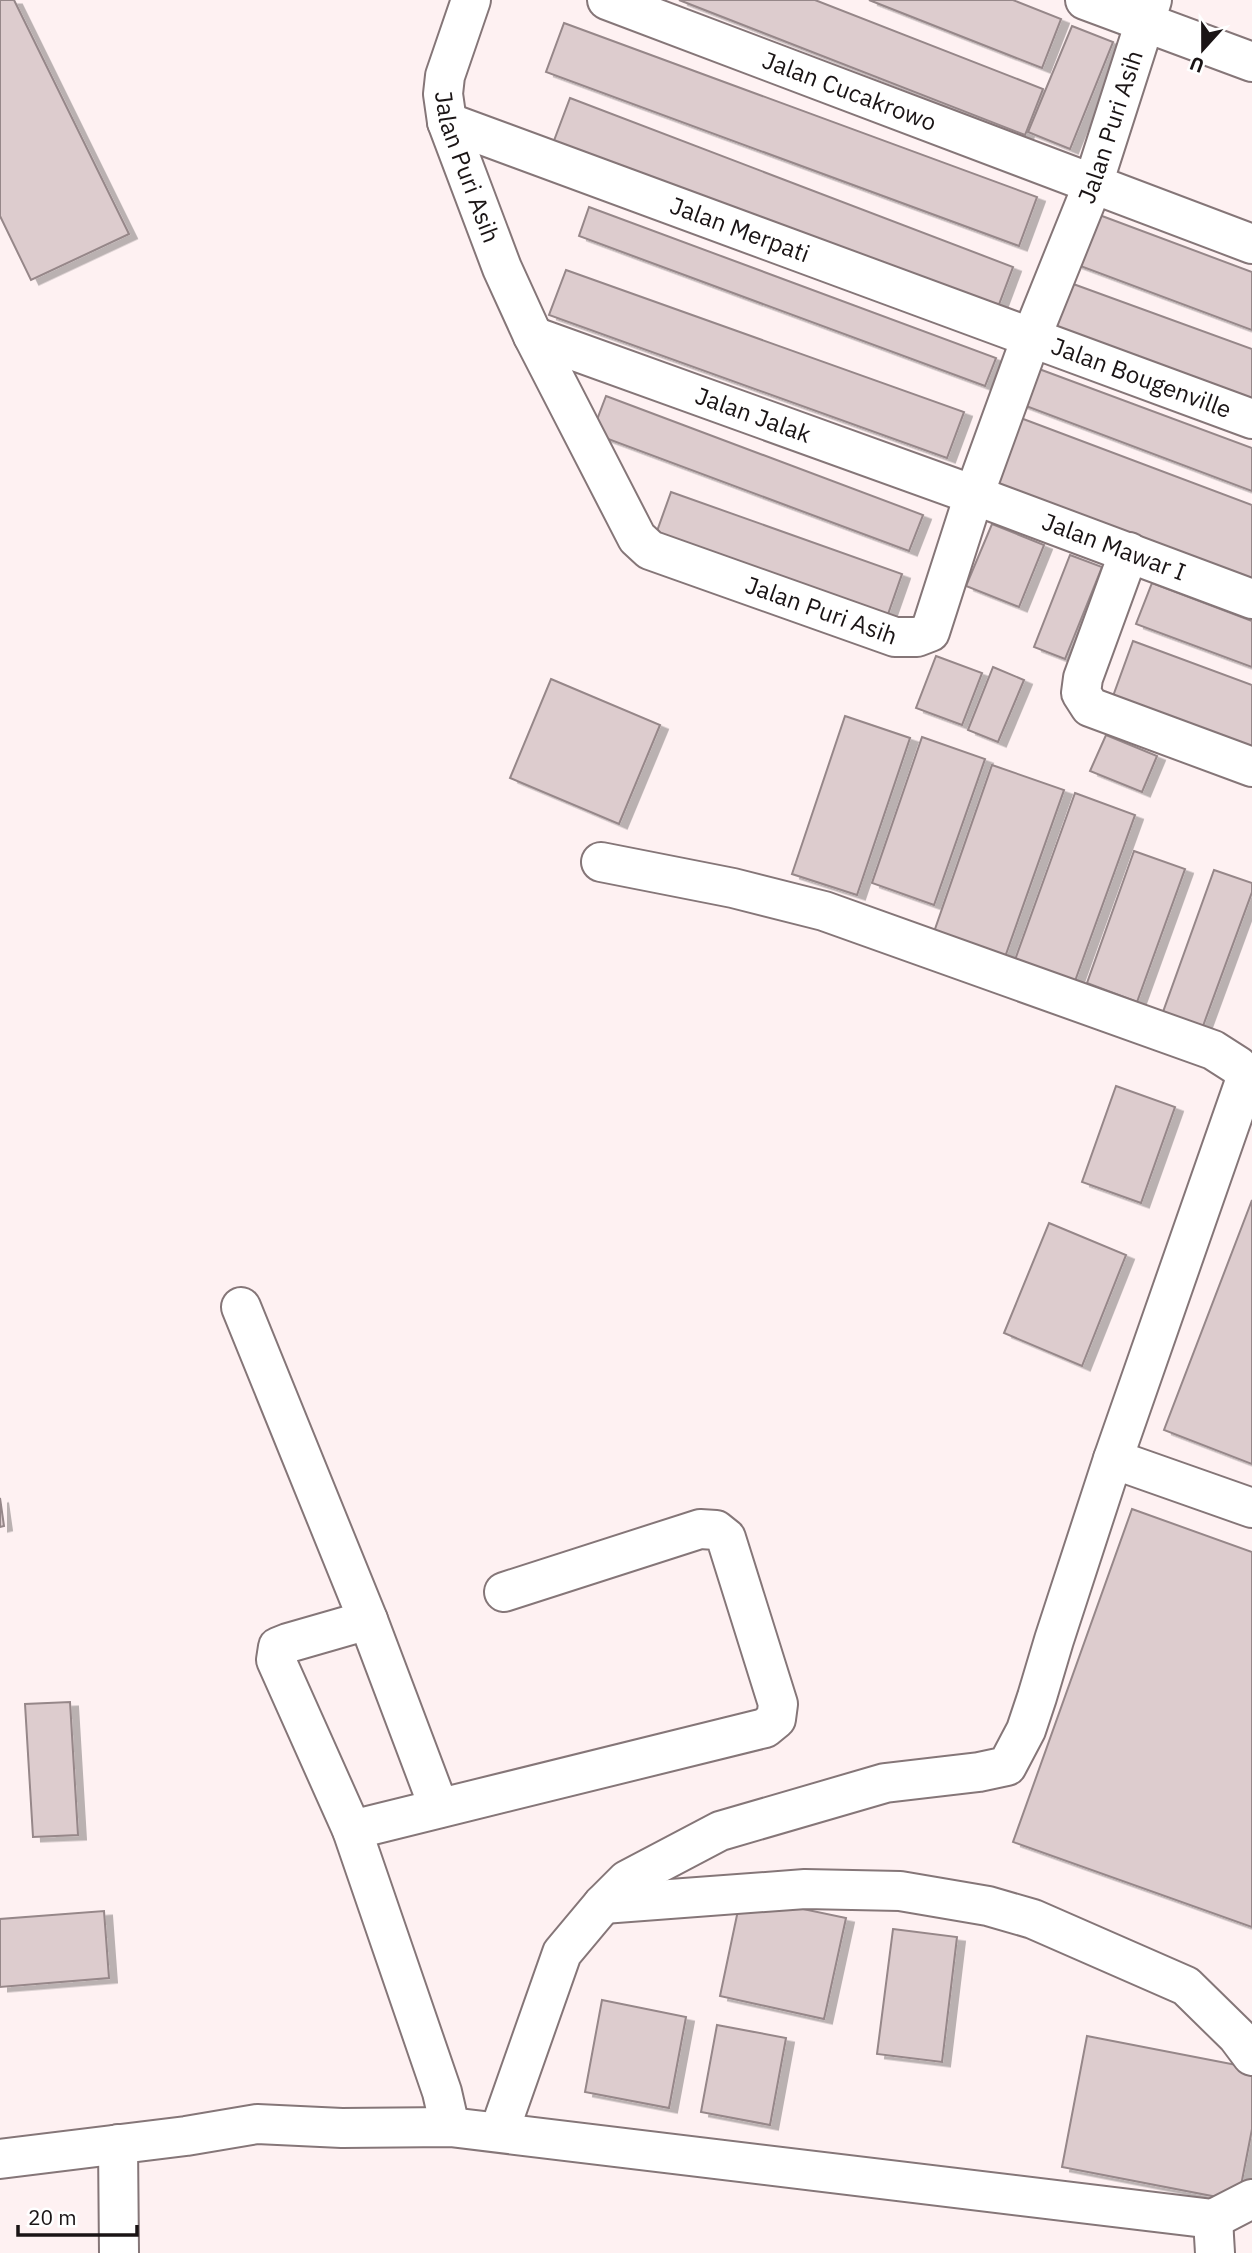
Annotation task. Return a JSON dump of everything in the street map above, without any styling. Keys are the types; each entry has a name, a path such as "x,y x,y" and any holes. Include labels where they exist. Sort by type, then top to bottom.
{"street":[{"name":"Jalan Puri Asih","path":"471,0 445,76 443,94 447,122 502,268 533,336 637,538 650,550 895,637 917,637 930,632 974,495 1031,338 1093,184 1149,11"},
{"name":"Jalan Cucakrowo","path":"607,0 1252,244"},
{"path":"1085,0 1149,11 1252,62"},
{"name":"Jalan Merpati","path":"447,122 1031,338"},
{"name":"Jalan Jalak","path":"533,336 974,495"},
{"name":"Jalan Bougenville","path":"1031,338 1252,419"},
{"name":"Jalan Mawar I","path":"974,495 1252,599"},
{"path":"1129,552 1083,678 1081,693 1090,707 1252,767"},
{"path":"499,2132 562,1953 627,1880 720,1831 885,1783 1007,1766 1026,1730 1113,1459 1246,1078 1238,1066 1213,1050 824,911 733,888 601,862"},
{"path":"241,1307 368,1620 439,1808"},
{"path":"1113,1459 1252,1508"},
{"path":"352,1830 765,1728 776,1719 778,1704 726,1538 716,1530 700,1529 504,1592"},
{"path":"368,1620 278,1647 276,1660 352,1830 442,2092 450,2127"},
{"path":"603,1904 805,1889 900,1891 988,1906 1033,1919 1185,1986 1237,2036 1252,2056"},
{"path":"0,2159 257,2124 342,2128 450,2127 1214,2236 1252,2199"},
{"path":"118,2144 119,2253"}],"building":[{"path":"0,0 14,0 129,234 31,280 0,216"},
{"path":"679,0 815,0 1043,89 1025,135"},
{"path":"869,0 1013,0 1061,19 1042,68"},
{"path":"564,23 1037,197 1019,246 546,72"},
{"path":"1072,26 1113,42 1070,149 1028,132"},
{"path":"570,98 1013,267 995,315 552,146"},
{"path":"589,207 996,358 985,386 579,236"},
{"path":"1094,213 1252,272 1252,330 1075,264"},
{"path":"566,270 964,412 947,458 549,315"},
{"path":"1065,281 1252,349 1252,407 1047,332"},
{"path":"1031,366 1252,448 1252,491 1018,403"},
{"path":"606,396 923,515 909,551 592,433"},
{"path":"1010,414 1252,505 1252,586 984,485"},
{"path":"671,492 902,574 887,617 656,534"},
{"path":"992,524 1044,545 1019,607 966,586"},
{"path":"1070,555 1102,567 1065,659 1034,647"},
{"path":"1152,583 1252,621 1252,667 1136,624"},
{"path":"1133,641 1252,685 1252,751 1112,699"},
{"path":"936,656 982,673 962,725 916,708"},
{"path":"993,667 1024,680 998,742 968,730"},
{"path":"551,679 660,725 619,824 510,778"},
{"path":"845,716 910,738 857,895 792,874"},
{"path":"1106,735 1157,756 1142,792 1090,771"},
{"path":"922,737 985,759 934,905 872,883"},
{"path":"992,765 1064,790 1005,957 934,932"},
{"path":"1075,793 1135,815 1075,981 1015,960"},
{"path":"1134,851 1185,869 1137,1002 1087,983"},
{"path":"1214,870 1252,883 1252,892 1203,1026 1163,1012"},
{"path":"1116,1086 1175,1107 1141,1203 1082,1182"},
{"path":"1252,1200 1252,1464 1164,1430"},
{"path":"1049,1223 1126,1255 1082,1366 1004,1333"},
{"path":"0,1498 4,1526 0,1527"},
{"path":"1132,1509 1252,1552 1252,1927 1013,1842"},
{"path":"70,1702 78,1835 33,1837 25,1704"},
{"path":"741,1896 846,1918 824,2019 720,1996"},
{"path":"104,1911 109,1978 0,1987 0,1919"},
{"path":"893,1929 957,1937 942,2062 877,2054"},
{"path":"602,2000 686,2017 669,2108 585,2092"},
{"path":"717,2025 786,2038 770,2125 701,2112"},
{"path":"1087,2036 1252,2068 1252,2129 1238,2201 1062,2167"}]}
